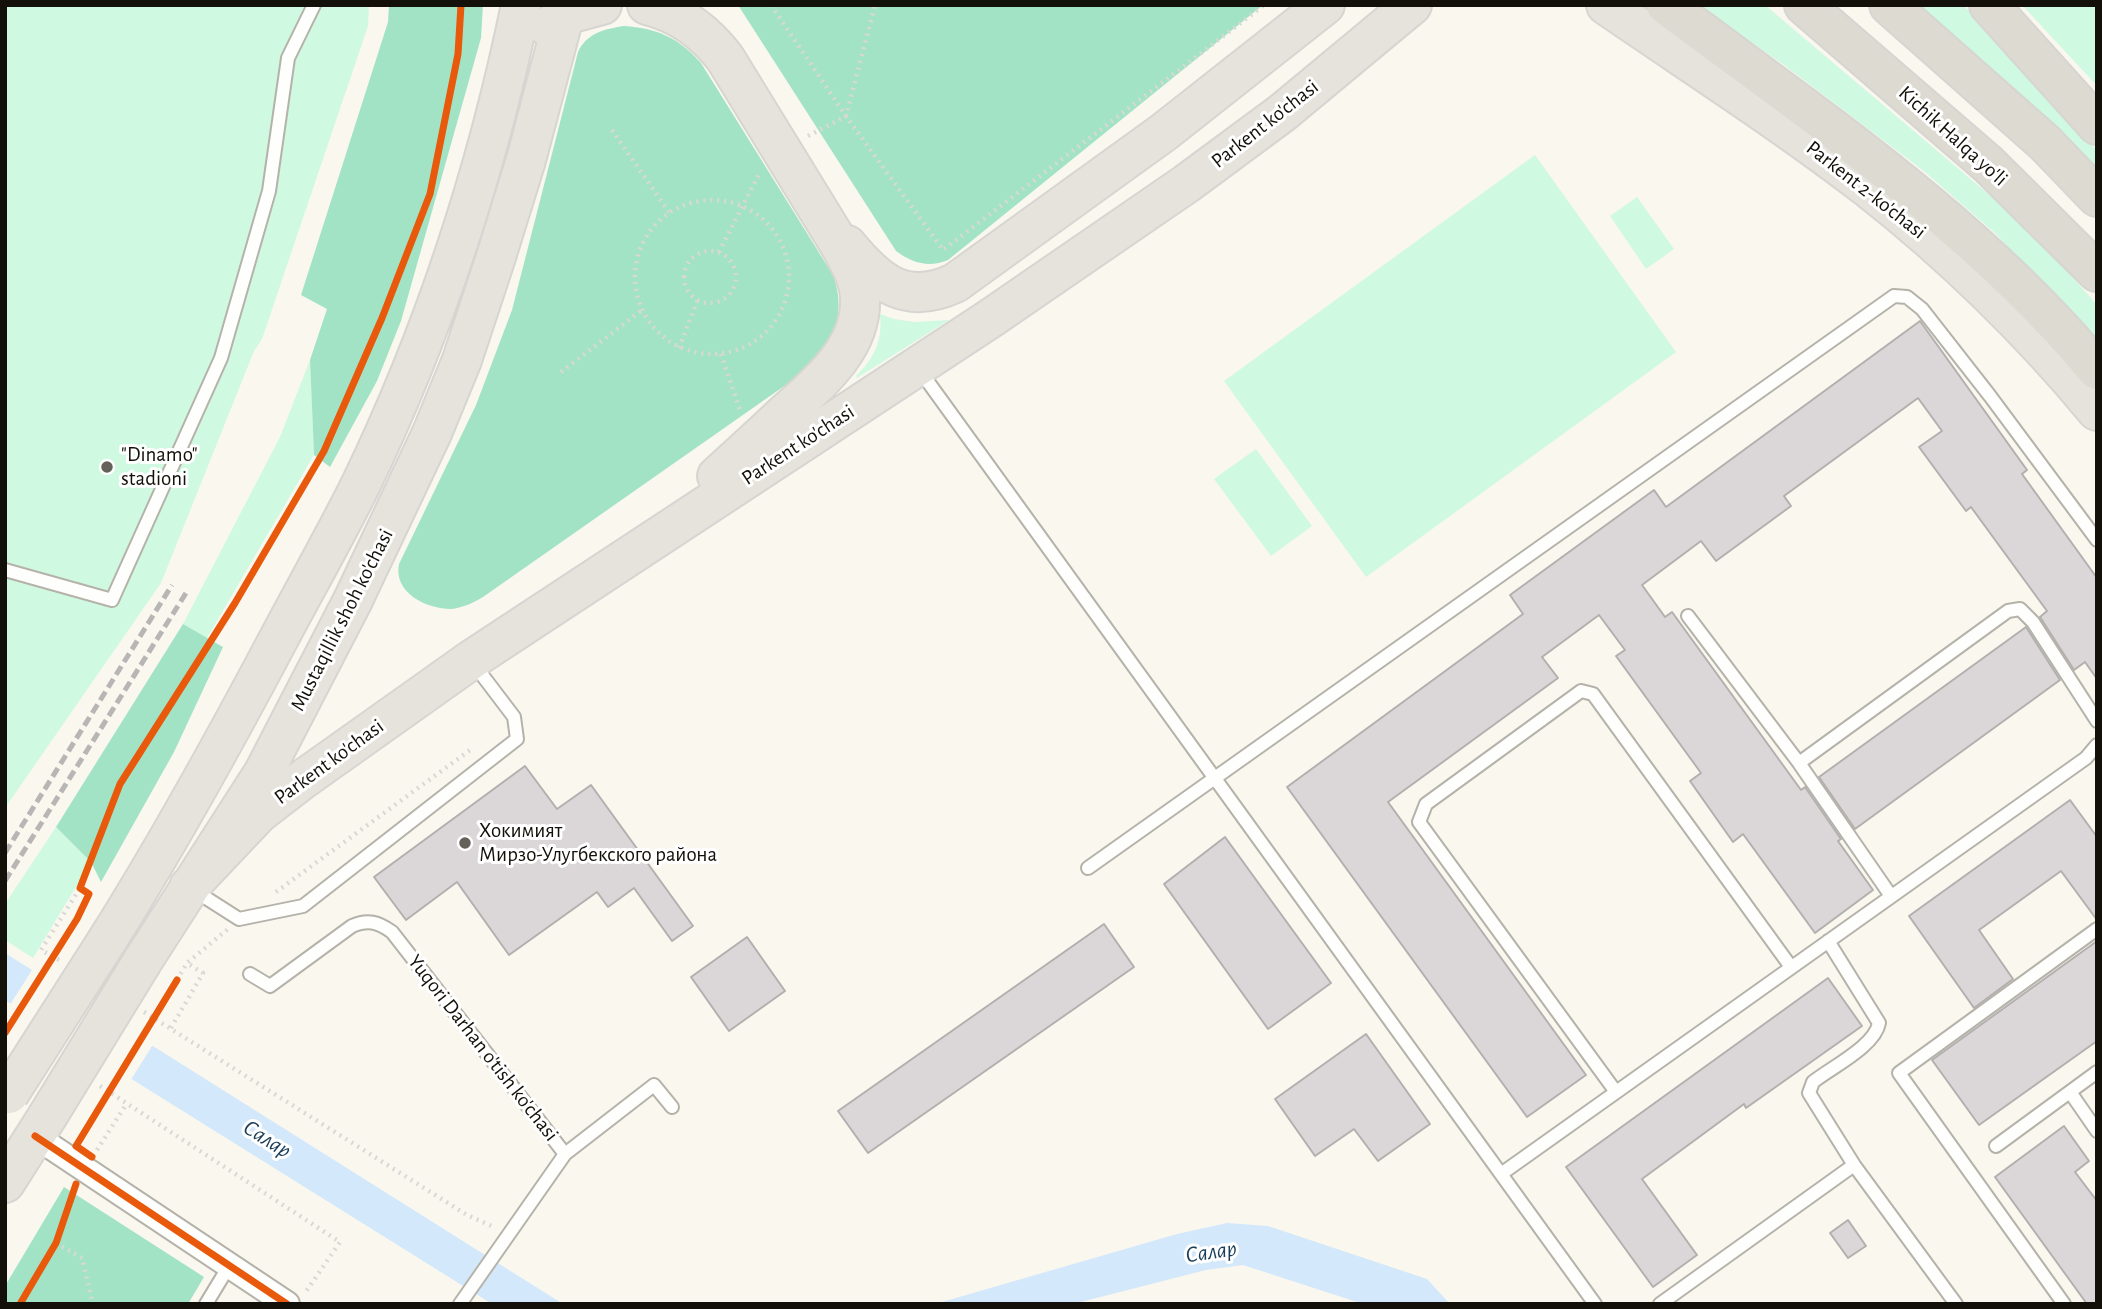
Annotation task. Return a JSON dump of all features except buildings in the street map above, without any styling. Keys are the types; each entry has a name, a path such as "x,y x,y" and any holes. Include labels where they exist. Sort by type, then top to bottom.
{"highway":[{"path":"1666,5 1914,191 2024,290 2097,370"},
{"name":"Kichik Halqa yo'li","path":"1804,5 1988,164 2097,272"},
{"path":"1889,5 2045,143 2097,197"},
{"path":"1989,5 2097,125"}],"main road":[{"path":"7,1097 153,867 223,745 365,475 418,356 456,252 507,74 521,5"},
{"path":"507,74 533,40 566,10 602,5"},
{"path":"630,556 814,388 850,342 859,316 858,286 845,255 734,71 716,46 693,26 668,12 647,5"},
{"path":"703,5 734,71"},
{"path":"817,205 858,259 874,274 892,286 911,292 934,291 964,277 1164,132 1325,5"},
{"name":"Parkent 2-ko'chasi","path":"1606,5 1870,189 2008,312 2063,370 2097,411"},
{"name":"Mustaqillik shoh ko'chasi","path":"5,1183 189,887 264,772 353,600 432,433 462,360 526,160 566,10"},
{"name":"Parkent ko'chasi","path":"189,887 258,814 302,780 471,660 917,367 1234,149 1410,10"}],"street":[{"path":"41,1126 229,1266 287,1304"}],"lane":[{"path":"5,570 112,600 221,358 269,191 288,58 314,5"},
{"path":"1088,868 1894,296 1907,297 1922,309 2097,540"},
{"path":"917,367 1595,1304"},
{"path":"1799,763 2008,611 2020,609 2032,622 2097,722"},
{"path":"1688,616 1799,763 1891,896"},
{"path":"189,887 239,919 303,905 517,739 514,717 471,660"},
{"path":"1616,1092 1419,822 1426,804 1581,691 1593,694 1791,967"},
{"path":"1501,1174 2086,758 2097,745"},
{"name":"Yuqori Darhan o'tish ko'chasi","path":"250,974 270,986 352,926 363,921 383,925 392,932 565,1153 460,1304"},
{"path":"2064,1304 1899,1073 2097,929"},
{"path":"1828,942 1880,1023 1878,1033 1870,1042 1813,1083 1809,1093 1854,1164 1956,1304"},
{"path":"1996,1146 2097,1072"},
{"path":"565,1153 654,1084 672,1107"},
{"path":"2070,1092 2097,1130"},
{"path":"1660,1304 1854,1164"},
{"path":"206,1304 229,1266"}],"path":[{"path":"771,5 846,116 943,250 1264,5"},
{"path":"846,116 875,5"},
{"path":"612,130 668,212"},
{"path":"719,252 764,164"},
{"path":"705,199 724,200 743,206 762,217 777,234 786,254 789,277 786,299 777,319 762,336 743,348 721,354 692,352 679,348 651,326 642,310 635,289 635,267 640,246 652,227 668,212 686,204 705,199"},
{"path":"719,252 734,266 736,282 732,290 719,301 710,303 698,299 688,290 685,282 687,265 698,253 719,252"},
{"path":"679,348 698,299"},
{"path":"561,372 642,310"},
{"path":"721,354 743,419"},
{"path":"177,980 187,963 239,919 470,750"},
{"path":"41,950 85,877"},
{"path":"80,888 89,894"},
{"path":"48,964 55,953"},
{"path":"171,1028 203,973 187,963"},
{"path":"165,1024 467,1215 508,1234"},
{"path":"120,1098 340,1242 298,1304"},
{"path":"92,1157 127,1103"},
{"path":"50,1253 60,1231"},
{"path":"56,1243 82,1258 93,1304"}],"green space":[{"name":"\"Dinamo\" stadioni","path":"5,5 369,5 368,26 262,339 254,351 161,583 5,808"},
{"path":"389,5 483,5 481,38 401,321 377,381 330,467 314,455 310,360 327,309 301,295 388,22"},
{"path":"738,5 1263,5 948,260 927,264 908,259 896,251"},
{"path":"1697,5 1765,5 2032,231 2097,305 2097,345 1996,234 1925,172 1784,65"},
{"path":"1920,5 1963,5 2006,48 2097,151 2097,171"},
{"path":"2022,5 2097,5 2097,86 2087,75"},
{"path":"624,26 647,29 667,36 701,63 833,275 839,305 837,318 820,352 800,375 483,597 451,609 432,606 406,591 401,583 399,564 476,405 512,310 578,52 591,36"},
{"path":"1535,155 1676,352 1366,577 1224,381"},
{"path":"1637,197 1674,249 1646,269 1610,216"},
{"path":"880,314 915,322 949,320 857,378 876,348 880,332"},
{"path":"310,360 314,455 207,638 183,624 280,437"},
{"path":"1256,449 1312,526 1271,556 1214,479"},
{"path":"183,624 223,647 174,752 101,882 91,862 56,827"},
{"path":"56,827 91,862 33,958 5,940 5,904"},
{"path":"64,1187 204,1277 188,1304 5,1304 5,1286"}],"water":[{"name":"Салар","path":"5,953 563,1304 492,1304 5,1000"},
{"name":"Салар","path":"1227,1223 1268,1226 1427,1279 1450,1304 1363,1304 1243,1265 1206,1270 1073,1304 935,1304 1177,1234"}],"pier":[{"path":"34,967 154,1043 129,1083 9,1006"}],"railway":[{"path":"5,853 172,585"},
{"path":"5,881 186,593"}],"cycle path":[{"path":"5,1033 77,919 89,894 80,888 120,784 235,603 324,451 382,318 430,194 458,54 461,5"},
{"path":"92,1157 76,1146 177,980"},
{"path":"35,1136 287,1304"},
{"path":"20,1304 56,1243 76,1184"}],"place":[{"name":"\"Dinamo\" stadioni","path":"107,467"},
{"name":"Хокимият Мирзо-Улугбекского района","path":"465,843"}]}
